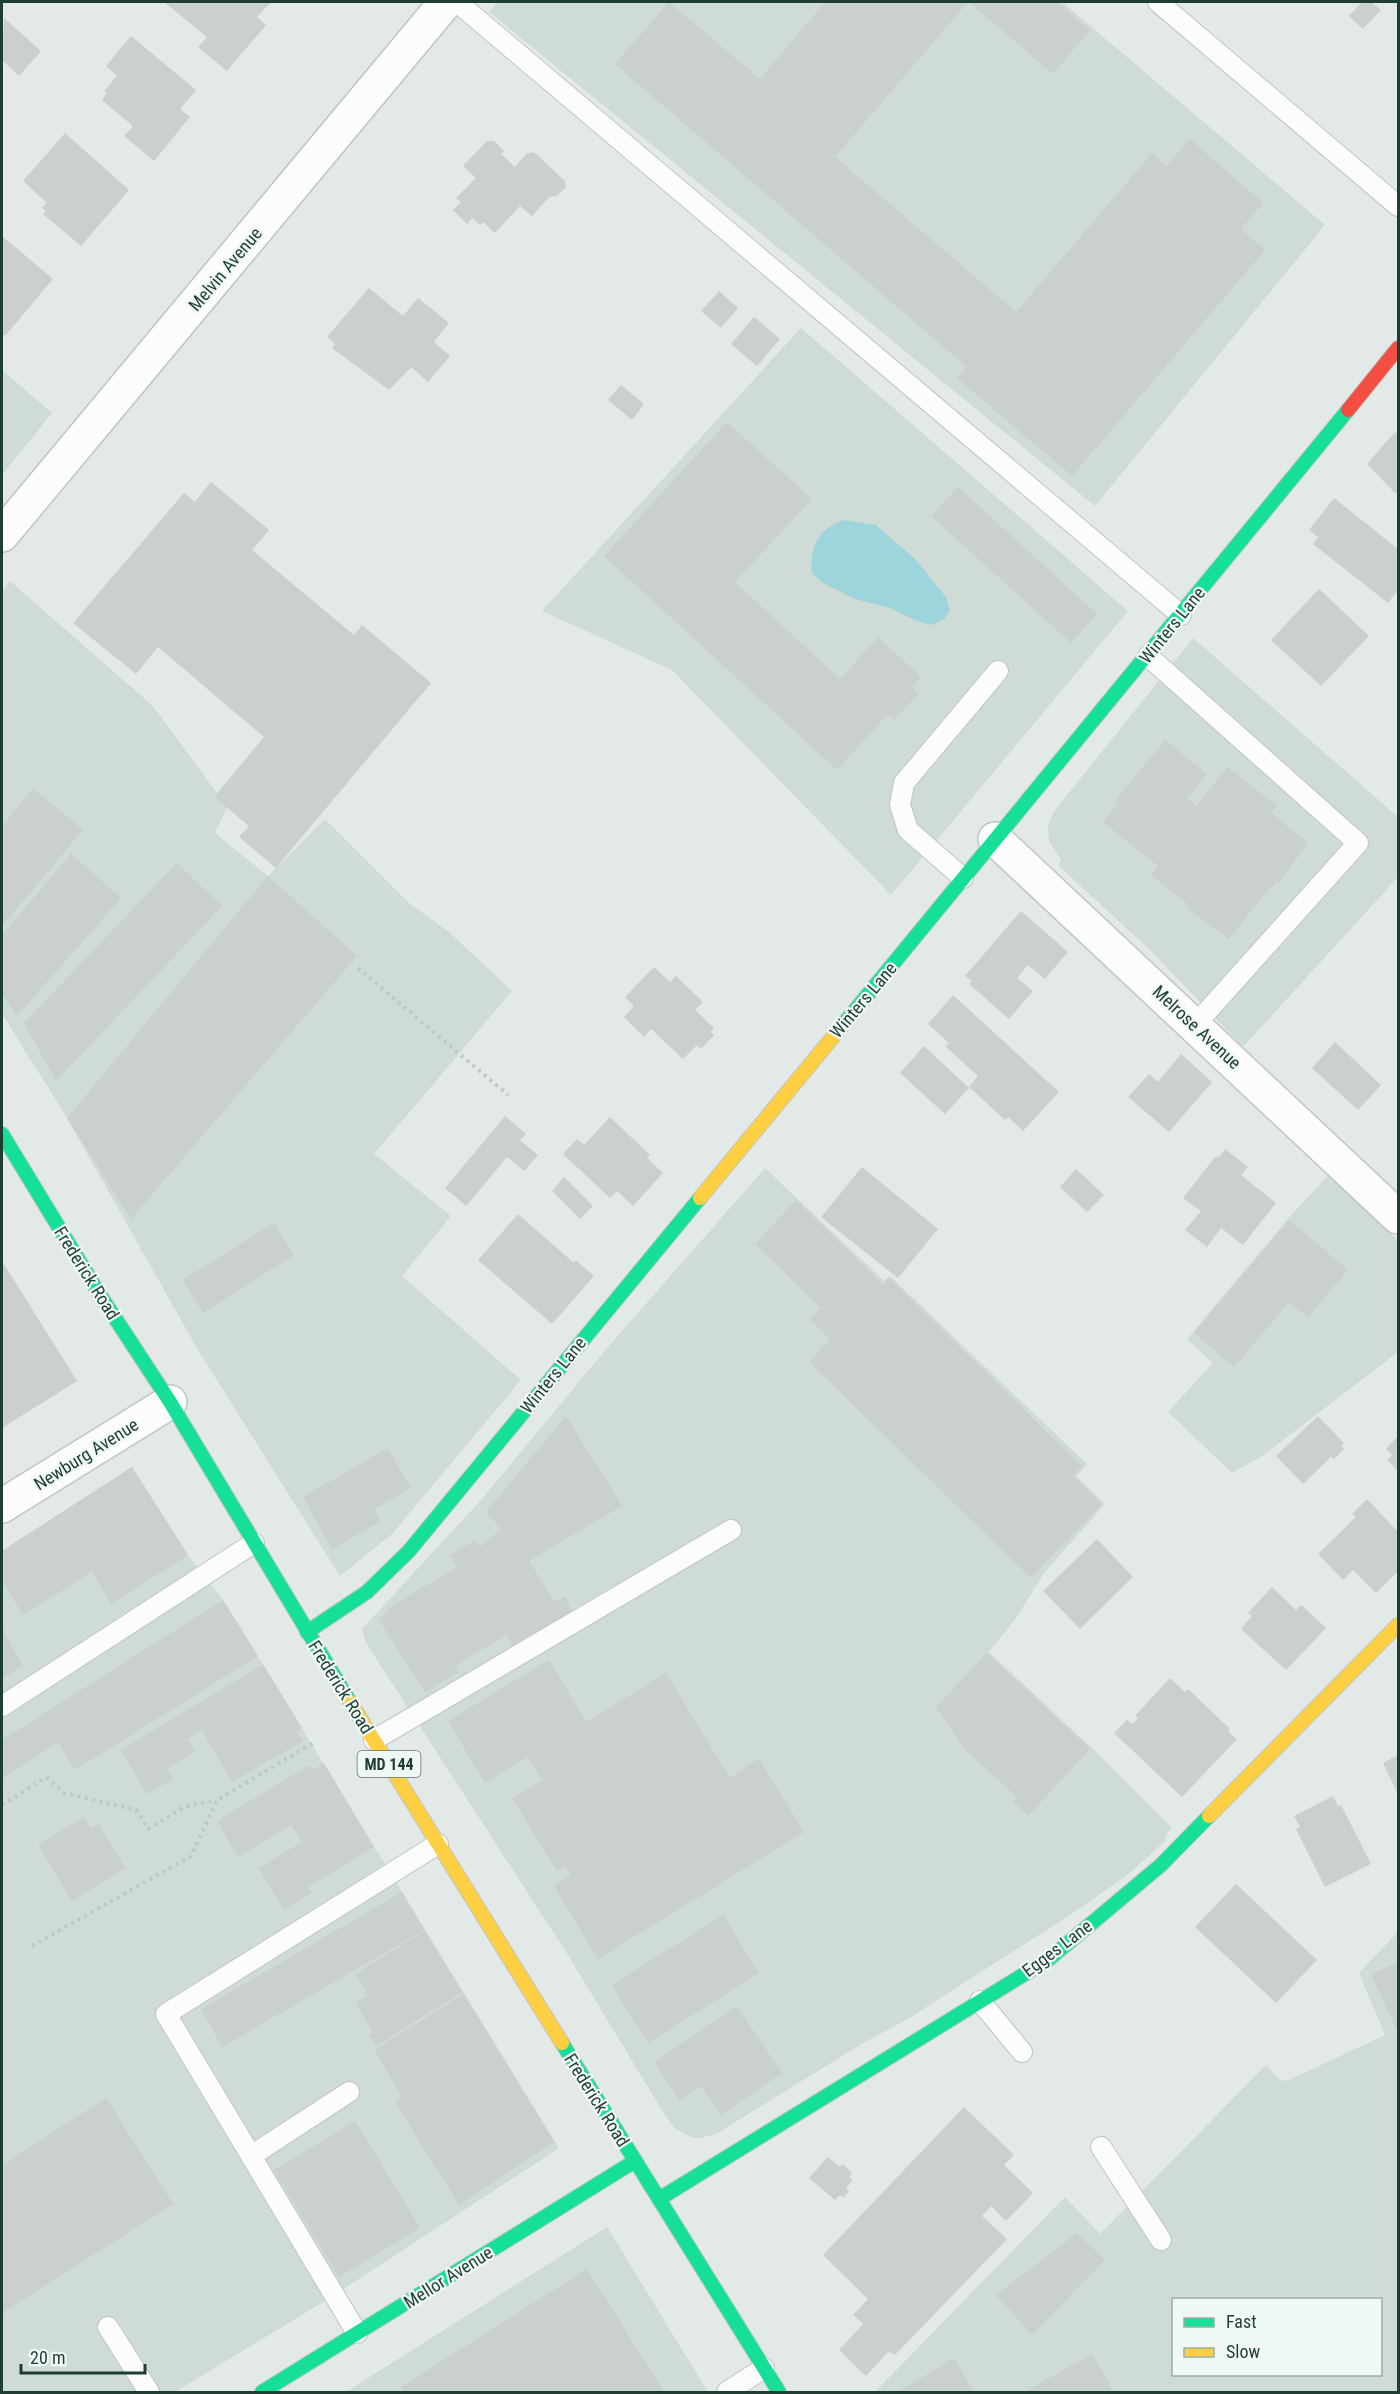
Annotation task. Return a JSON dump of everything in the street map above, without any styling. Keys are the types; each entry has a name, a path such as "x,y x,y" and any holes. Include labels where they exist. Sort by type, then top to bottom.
{"street":[{"name":"Melvin Avenue","path":"2,535 446,2"},
{"name":"Winters Lane","path":"307,1632 367,1592 409,1551 447,1507 590,1330 1148,656 1398,348"},
{"name":"Melrose Avenue","path":"995,839 1196,1025 1398,1217"},
{"name":"Frederick Road","path":"2,1134 100,1295 170,1402 307,1632 779,2392"},
{"name":"Newburg Avenue","path":"2,1506 170,1402"},
{"name":"Egges Lane","path":"658,2199 1048,1959 1161,1865 1398,1625"},
{"name":"Mellor Avenue","path":"262,2392 635,2161"}],"lane":[{"path":"457,2 1181,615"},
{"path":"1158,2 1398,207"},
{"path":"1148,656 1358,843 1196,1025"},
{"path":"963,878 908,830 900,806 904,783 998,671"},
{"path":"374,1740 731,1530"},
{"path":"2,1706 254,1543"},
{"path":"357,2333 166,2014 438,1844"},
{"path":"980,2001 1022,2052"},
{"path":"251,2156 349,2092"},
{"path":"1101,2147 1161,2240"},
{"path":"108,2327 148,2392"},
{"path":"728,2392 764,2368"}],"path":[{"path":"358,968 508,1095"},
{"path":"2,1805 46,1777 64,1793 136,1810 148,1829 184,1807 217,1800 315,1742"},
{"path":"32,1946 191,1856 217,1800"}],"shaded area":[{"path":"498,2 1062,2 1325,225 1095,506 489,12"},
{"path":"801,328 1128,611 891,895 672,670 542,611"},
{"path":"2,370 52,413 2,475"},
{"path":"10,581 153,706 227,807 215,833 268,876 325,819 409,903 449,932 512,991 374,1154 451,1216 402,1276 521,1380 392,1534 340,1576 198,1350 67,1118 2,1014 2,592"},
{"path":"1193,638 1398,817 1398,877 1243,1047 1149,949 1059,866 1061,860 1049,841 1048,825 1055,810"},
{"path":"765,1168 884,1281 890,1276 1087,1464 1076,1476 1105,1504 1044,1573 1016,1618 989,1652 1093,1749 1172,1828 1166,1834 1165,1841 1130,1873 1073,1913 906,2020 863,2043 716,2134 693,2138 676,2129 666,2117 568,1955 366,1643 362,1629 482,1499 602,1354"},
{"path":"1328,1176 1398,1240 1398,1352 1262,1456 1232,1473 1168,1412 1213,1363 1187,1339 1292,1214"},
{"path":"132,1467 188,1555 223,1600 559,2148 325,2301 175,2392 2,2392 2,1551"},
{"path":"1398,1932 1398,2392 875,2392 1065,2197 1100,2234 1266,2065 1279,2079 1287,2081 1385,2035 1359,1973"},
{"path":"607,2227 708,2392 346,2392"}],"water":[{"path":"844,520 876,525 915,559 946,597 950,611 944,619 932,625 917,621 890,608 855,599 823,583 812,573 814,547 822,533"}],"building":[{"path":"164,2 271,2 257,17 266,25 227,71 198,47 207,37"},
{"path":"669,2 760,79 825,2 968,2 835,157 1016,312 1152,153 1166,166 1190,139 1263,203 1241,229 1265,250 1072,476 957,378 967,367 615,64"},
{"path":"969,2 1057,2 1090,30 1053,74"},
{"path":"1362,2 1371,2 1381,10 1363,29 1349,16"},
{"path":"4,18 41,51 19,76 2,60"},
{"path":"131,36 196,90 180,109 190,117 154,161 124,136 133,126 102,100 107,93 104,91 117,76 106,66"},
{"path":"65,133 129,190 81,246 43,214 46,211 42,208 47,203 23,181"},
{"path":"487,141 494,141 504,151 501,154 515,167 526,154 534,152 565,181 566,187 557,196 549,197 532,216 520,206 495,233 483,222 480,225 472,218 467,224 453,210 461,202 456,198 476,178 463,166"},
{"path":"2,236 53,279 5,336 2,333"},
{"path":"369,288 403,316 418,298 449,323 434,342 450,356 428,382 411,367 389,390 332,348 335,344 327,337"},
{"path":"719,291 738,308 721,328 701,311"},
{"path":"754,317 780,339 757,366 731,344"},
{"path":"621,385 644,404 632,420 608,400"},
{"path":"727,422 812,499 735,582 840,679 878,637 921,677 912,687 919,693 894,720 888,714 837,770 604,556"},
{"path":"1395,432 1398,434 1398,491 1395,493 1367,464"},
{"path":"211,482 269,530 252,550 354,635 362,625 431,683 276,868 239,837 249,826 214,797 264,737 158,647 136,674 73,623 184,493 195,502"},
{"path":"958,487 1097,614 1071,643 931,516"},
{"path":"1334,498 1398,549 1398,590 1388,603 1313,544 1318,537 1309,530"},
{"path":"1319,589 1369,636 1321,686 1271,640"},
{"path":"1165,740 1207,774 1187,798 1196,806 1228,767 1277,806 1271,813 1308,843 1279,883 1277,881 1268,890 1229,939 1187,908 1189,905 1151,875 1158,866 1103,822 1118,803 1115,801"},
{"path":"33,788 83,830 2,926 2,826"},
{"path":"71,854 121,898 17,1016 2,994 2,935"},
{"path":"177,863 222,906 56,1081 24,1023"},
{"path":"268,876 357,956 131,1219 67,1118"},
{"path":"1021,911 1068,952 1045,979 1028,965 1017,978 1033,991 1009,1019 969,984 972,981 965,976"},
{"path":"654,967 670,982 676,976 703,1002 695,1010 714,1028 711,1032 714,1035 701,1049 697,1045 683,1059 651,1029 644,1037 624,1017 634,1006 625,997"},
{"path":"953,995 1059,1092 1023,1131 1008,1117 1005,1120 969,1087 978,1076 945,1046 949,1043 928,1024"},
{"path":"1335,1042 1381,1085 1358,1110 1312,1068"},
{"path":"924,1046 969,1088 945,1114 900,1073"},
{"path":"1181,1054 1212,1082 1169,1132 1128,1097 1149,1074 1158,1082"},
{"path":"505,1116 526,1134 520,1140 538,1155 524,1171 507,1157 466,1206 445,1188"},
{"path":"610,1117 650,1155 647,1158 663,1173 633,1206 617,1191 610,1198 563,1154 577,1139 584,1145"},
{"path":"1225,1149 1248,1167 1241,1175 1276,1203 1243,1245 1221,1228 1207,1247 1185,1230 1201,1211 1183,1198 1216,1156 1218,1158"},
{"path":"862,1167 938,1229 898,1278 821,1217"},
{"path":"1076,1169 1104,1195 1087,1212 1060,1187"},
{"path":"564,1177 593,1206 580,1219 552,1191"},
{"path":"796,1200 883,1285 889,1278 1082,1466 1073,1476 1102,1504 1031,1578 809,1362 830,1339 810,1320 821,1308 755,1244"},
{"path":"518,1214 574,1263 576,1260 594,1276 552,1324 478,1260"},
{"path":"1289,1220 1348,1270 1308,1317 1289,1302 1234,1367 1194,1333"},
{"path":"274,1223 294,1255 203,1313 183,1280"},
{"path":"2,1261 77,1381 2,1428"},
{"path":"566,1416 622,1506 529,1561 555,1602 565,1596 573,1615 513,1647 507,1634 455,1666 459,1672 425,1692 379,1620 393,1605 457,1567 450,1555 475,1540 480,1547 501,1529 486,1512"},
{"path":"1318,1416 1344,1443 1341,1446 1344,1449 1334,1459 1331,1457 1303,1484 1276,1456"},
{"path":"1398,1436 1398,1471 1387,1460 1392,1455 1386,1449"},
{"path":"388,1448 411,1488 374,1509 381,1521 332,1549 303,1497"},
{"path":"132,1467 188,1555 111,1604 92,1572 23,1615 2,1581 2,1551"},
{"path":"1367,1499 1398,1532 1398,1571 1376,1593 1353,1570 1343,1580 1318,1554 1356,1517 1352,1514"},
{"path":"1097,1539 1133,1577 1080,1629 1043,1591"},
{"path":"1272,1587 1296,1610 1301,1605 1326,1628 1286,1670 1241,1629 1252,1616 1248,1613"},
{"path":"223,1600 258,1656 75,1770 58,1742 2,1779 2,1740"},
{"path":"2,1632 23,1665 2,1679"},
{"path":"987,1653 1090,1749 1028,1816 1013,1801 1017,1797 965,1750 936,1707"},
{"path":"549,1660 586,1722 666,1673 730,1778 759,1758 804,1832 598,1959 554,1886 571,1875 565,1866 557,1871 512,1798 542,1780 528,1757 485,1783 448,1721"},
{"path":"263,1664 302,1728 296,1732 303,1741 232,1782 202,1730 187,1739 195,1752 167,1769 173,1779 147,1794 121,1750"},
{"path":"1170,1678 1185,1692 1188,1689 1230,1729 1228,1732 1237,1739 1182,1797 1114,1733 1127,1720 1133,1724 1138,1718 1135,1716"},
{"path":"1398,1755 1398,1794 1383,1763"},
{"path":"324,1763 374,1847 308,1887 312,1893 284,1910 259,1868 302,1842 291,1825 238,1857 217,1821 310,1765 313,1770"},
{"path":"1333,1796 1338,1806 1341,1805 1371,1864 1325,1887 1296,1829 1300,1827 1294,1816"},
{"path":"84,1817 90,1828 98,1823 125,1868 72,1901 38,1845"},
{"path":"1236,1884 1317,1960 1276,2003 1195,1927"},
{"path":"402,1892 424,1930 222,2047 201,2009"},
{"path":"723,1915 759,1973 648,2043 612,1985"},
{"path":"425,1931 462,1992 376,2046 369,2035 373,2033 356,2003 368,1995 355,1974"},
{"path":"1398,1962 1398,2033 1371,1974"},
{"path":"464,1994 554,2142 459,2205 395,2102 402,2097 374,2050"},
{"path":"737,2006 782,2073 721,2115 701,2086 680,2101 654,2062"},
{"path":"106,2098 173,2204 2,2313 2,2165"},
{"path":"964,2107 1014,2155 1004,2165 1033,2193 1006,2221 991,2206 982,2216 1007,2239 895,2355 889,2351 866,2376 839,2350 863,2324 853,2315 868,2299 823,2255"},
{"path":"355,2121 420,2228 339,2277 274,2170"},
{"path":"828,2157 840,2167 843,2164 852,2173 849,2177 853,2180 846,2188 849,2191 843,2198 840,2195 835,2200 809,2178"},
{"path":"1077,2233 1105,2260 1032,2335 996,2295"},
{"path":"587,2269 664,2392 405,2392 401,2387"},
{"path":"1092,2354 1114,2392 1024,2392"},
{"path":"954,2358 975,2392 898,2392"}],"traffic: fast":[{"path":"842,1026 1348,410"},
{"path":"2,1134 100,1295 170,1402 350,1702"},
{"path":"307,1632 367,1592 409,1551 700,1198"},
{"path":"659,2199 1049,1959 1161,1865 1209,1816"},
{"path":"562,2043 779,2392"},
{"path":"262,2392 635,2161"}],"traffic: slow":[{"path":"700,1198 842,1026"},
{"path":"1209,1816 1398,1625"},
{"path":"350,1702 562,2043"}],"traffic: jam":[{"path":"1348,410 1398,348"}]}
